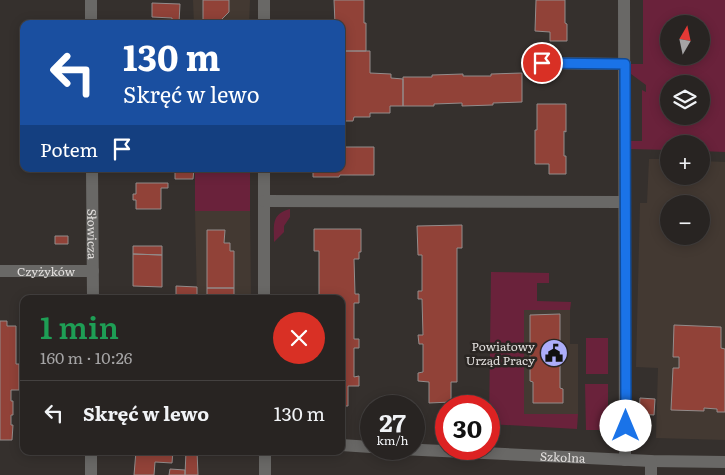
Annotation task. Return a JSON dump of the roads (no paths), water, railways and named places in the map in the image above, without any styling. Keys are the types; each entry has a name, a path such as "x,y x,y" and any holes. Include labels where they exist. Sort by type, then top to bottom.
{"street":[{"path":"91,0 91,20"},
{"path":"264,0 264,20"},
{"path":"624,0 625,460"},
{"path":"542,63 625,64"},
{"name":"Słowicza","path":"92,172 92,295"},
{"path":"264,172 264,295"},
{"path":"264,200 625,202"},
{"name":"Czyżyków","path":"0,271 93,271"},
{"path":"345,446 360,447"},
{"name":"Szkolna","path":"425,450 625,460 724,462"},
{"path":"91,455 91,475"},
{"path":"265,455 265,475"},
{"path":"651,461 651,475"}],"place":[{"name":"Powiatowy Urząd Pracy","path":"554,353"}]}
